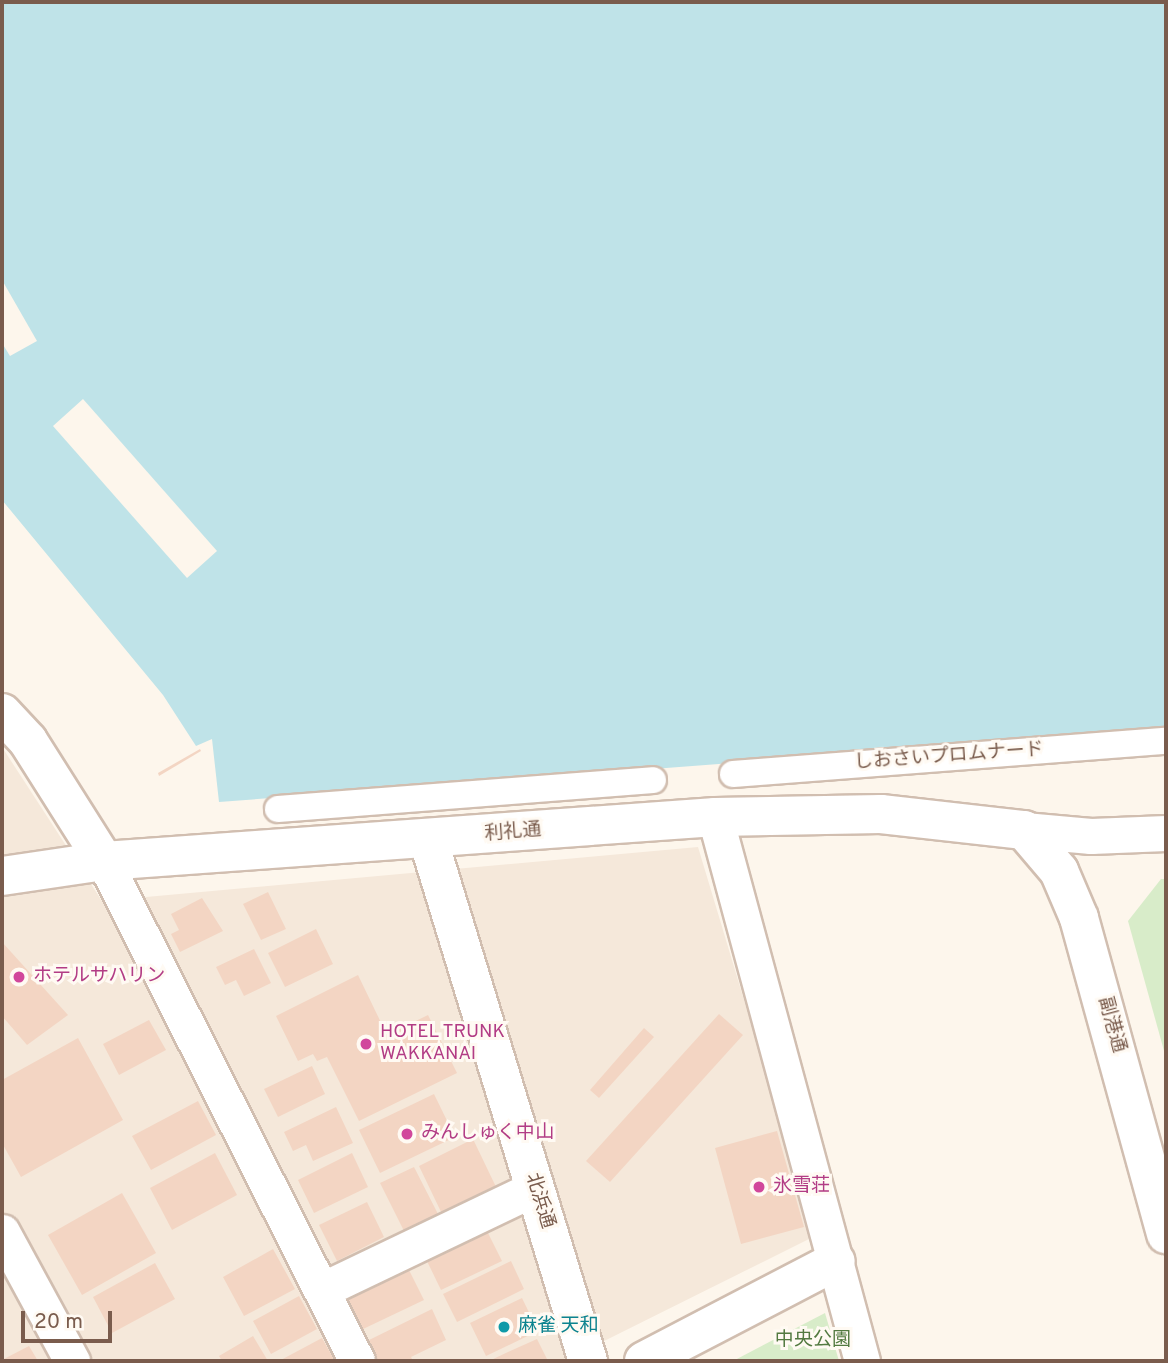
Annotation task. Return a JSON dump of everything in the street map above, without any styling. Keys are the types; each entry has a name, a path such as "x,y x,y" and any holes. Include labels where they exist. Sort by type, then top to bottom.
{"street":[{"path":"2,713 27,741 104,861 357,1361"},
{"name":"しおさいプロムナード","path":"723,774 1166,741"},
{"path":"278,809 653,780"},
{"name":"利礼通","path":"2,876 104,861 715,817 881,814 1024,830"},
{"path":"715,817 862,1361"},
{"path":"1024,830 1091,836 1166,832"},
{"name":"副港通","path":"1024,830 1059,871 1079,918 1161,1192 1166,1234"},
{"name":"北浜通","path":"428,839 587,1361"},
{"path":"322,1290 535,1188"},
{"path":"2,1232 72,1361"},
{"path":"644,1361 836,1261"}],"shaded area":[{"path":"2,747 102,901 698,847 815,1236 564,1361 2,1361"}],"green space":[{"path":"1161,879 1166,879 1166,1058 1128,921"},
{"name":"中央公園","path":"825,1313 839,1361 733,1361"}],"water":[{"path":"2,2 1166,2 1166,730 219,802 212,739 196,746 163,695 2,500"}],"pier":[{"path":"2,280 37,341 10,356 2,343"},
{"path":"83,399 217,551 187,578 53,426"}],"building":[{"path":"200,749 201,751 159,776 158,773"},
{"path":"268,892 286,929 261,940 243,904"},
{"path":"202,898 223,931 180,952 171,934 179,930 171,914"},
{"path":"316,929 333,964 285,987 268,953"},
{"name":"ホテルサハリン","path":"2,942 68,1015 27,1045 2,1016"},
{"path":"254,949 271,983 244,996 236,980 225,985 216,967"},
{"name":"HOTEL TRUNK WAKKANAI","path":"358,975 387,1035 428,1015 457,1073 359,1121 327,1057 317,1061 313,1054 298,1061 276,1016"},
{"path":"719,1014 743,1035 610,1182 586,1161"},
{"path":"149,1020 166,1050 119,1075 103,1044"},
{"path":"644,1028 654,1037 599,1098 590,1090"},
{"path":"78,1038 123,1120 21,1177 2,1143 2,1080"},
{"path":"312,1066 325,1094 278,1117 264,1089"},
{"name":"みんしゅく中山","path":"434,1094 455,1137 380,1173 359,1130"},
{"path":"198,1101 216,1135 151,1170 132,1136"},
{"path":"336,1107 353,1143 313,1161 306,1145 293,1151 284,1132"},
{"name":"氷雪荘","path":"777,1131 804,1227 741,1244 715,1148"},
{"path":"473,1139 497,1189 443,1216 419,1166"},
{"path":"215,1153 237,1195 172,1230 150,1188"},
{"path":"352,1153 368,1187 314,1213 298,1180"},
{"path":"414,1167 438,1214 404,1231 380,1183"},
{"path":"122,1193 156,1253 82,1295 48,1235"},
{"path":"367,1202 384,1237 337,1261 319,1225"},
{"path":"485,1227 502,1261 441,1290 425,1257"},
{"path":"273,1249 295,1289 244,1316 223,1277"},
{"path":"511,1261 524,1289 457,1322 443,1294"},
{"path":"155,1263 175,1299 112,1333 93,1297"},
{"path":"408,1268 424,1300 361,1330 345,1298"},
{"path":"299,1296 317,1329 271,1354 253,1321"},
{"name":"麻雀 天和","path":"522,1298 538,1331 486,1356 470,1323"},
{"path":"432,1309 446,1340 411,1357 413,1361 374,1361 365,1342"},
{"path":"253,1336 268,1361 222,1361 219,1356"},
{"path":"322,1338 335,1361 279,1361"},
{"path":"537,1339 548,1361 489,1361 508,1352"},
{"path":"29,1346 38,1361 2,1361 2,1360"}],"place":[{"name":"ホテルサハリン","path":"19,977"},
{"name":"HOTEL TRUNK WAKKANAI","path":"366,1044"},
{"name":"みんしゅく中山","path":"407,1134"},
{"name":"氷雪荘","path":"759,1187"},
{"name":"麻雀 天和","path":"504,1327"}]}
